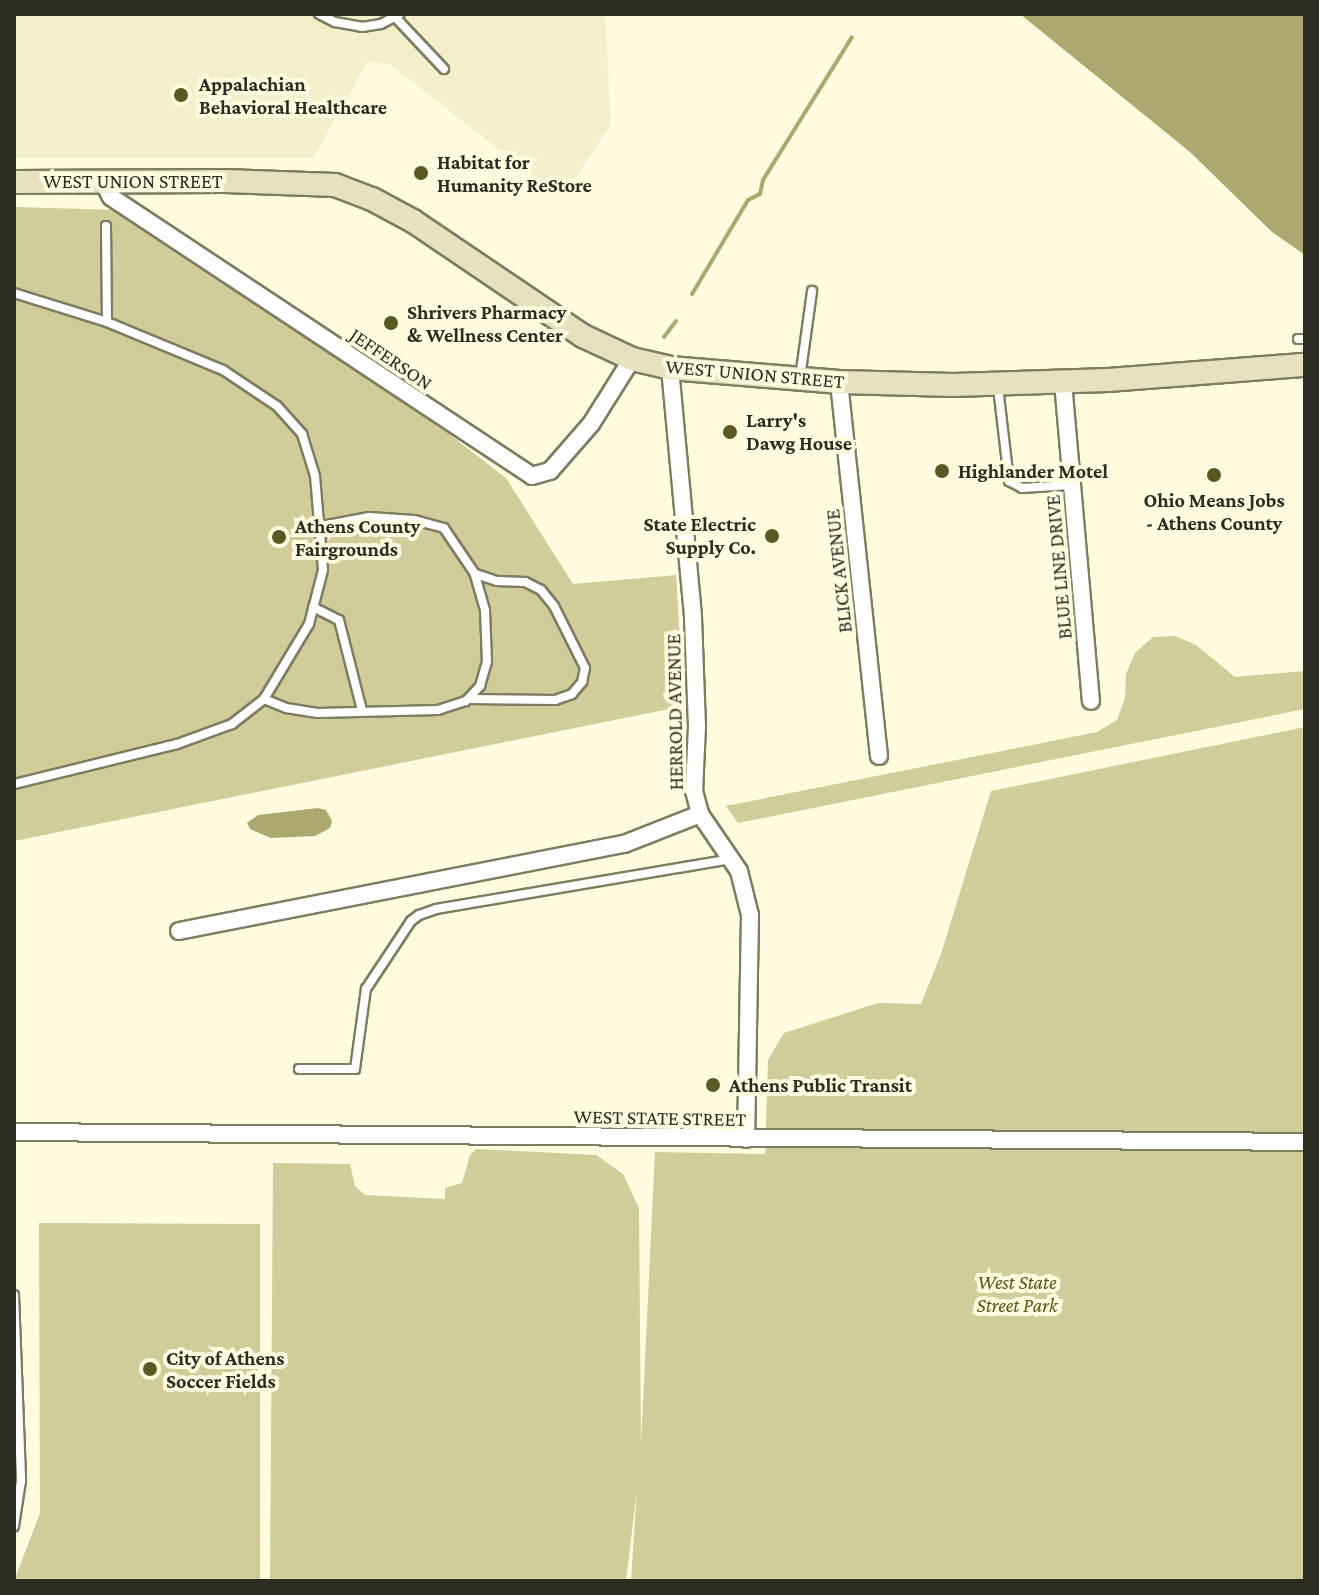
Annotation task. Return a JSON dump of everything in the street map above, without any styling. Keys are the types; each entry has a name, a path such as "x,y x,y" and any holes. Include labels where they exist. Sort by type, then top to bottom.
{"main road":[{"name":"WEST UNION STREET","path":"14,182 308,182 346,189 413,221 566,327 632,359 670,368 839,382 998,385 1305,365"}],"street":[{"name":"JEFFERSON","path":"103,182 111,197 532,476 550,471 591,424 632,359"},
{"name":"HERROLD AVENUE","path":"670,368 693,618 697,726 694,791 700,814 732,858 743,883 750,915 746,1139"},
{"name":"BLICK AVENUE","path":"839,382 879,756"},
{"name":"BLUE LINE DRIVE","path":"1063,382 1091,701"},
{"path":"179,931 624,844 700,814"},
{"name":"WEST STATE STREET","path":"14,1132 1305,1142"}],"lane":[{"path":"319,14 335,22 362,27 398,16 444,69"},
{"path":"106,226 107,322"},
{"path":"800,379 812,291"},
{"path":"14,293 107,322 223,370 277,406 302,434 315,476 322,526 323,570 309,624 264,699 232,724 177,744 14,784"},
{"path":"998,385 1009,481 1022,488 1071,485"},
{"path":"322,526 369,517 414,520 444,528 475,574 485,610 487,662 480,686 469,699"},
{"path":"264,699 286,708 318,713 438,710 469,699 555,700 572,694 582,682 585,668 554,606 541,590 525,582 497,581 475,574"},
{"path":"313,607 339,620 362,710"},
{"path":"299,1069 355,1069 366,989 411,921 419,915 436,909 732,858"},
{"path":"14,1295 21,1481 14,1526"}],"shaded area":[{"name":"Appalachian Behavioral Healthcare","path":"14,14 605,14 611,124 577,176 548,188 391,65 368,61 313,158 14,158"},
{"path":"1020,14 1305,14 1305,255 1272,232 1190,152"},
{"path":"318,808 326,810 332,821 330,828 315,836 271,838 250,829 247,823 258,815"}],"green space":[{"name":"Athens County Fairgrounds","path":"14,207 119,210 436,424 506,478 573,584 676,575 684,706 14,841"},
{"path":"1175,636 1196,645 1235,677 1305,671 1305,709 738,823 726,806 1097,732 1117,720 1125,698 1126,674 1135,653 1153,637"},
{"name":"West State Street Park","path":"1305,727 1305,1581 631,1581 637,1490 626,1581 270,1581 273,1163 350,1164 355,1186 365,1195 445,1199 445,1188 462,1183 470,1155 476,1149 596,1155 623,1174 639,1208 641,1444 655,1152 765,1154 768,1060 784,1033 878,1003 921,1004 941,954 991,791"},
{"name":"City of Athens Soccer Fields","path":"39,1223 260,1224 260,1581 14,1581 40,1513"}],"waterway":[{"path":"692,294 748,200 760,194 763,180 852,37"},
{"path":"664,337 676,321"}],"place":[{"name":"Appalachian Behavioral Healthcare","path":"181,95"},
{"name":"Habitat for Humanity ReStore","path":"421,173"},
{"name":"Shrivers Pharmacy & Wellness Center","path":"391,323"},
{"name":"Larry's Dawg House","path":"730,432"},
{"name":"Highlander Motel","path":"942,471"},
{"name":"Ohio Means Jobs - Athens County","path":"1214,475"},
{"name":"State Electric Supply Co.","path":"772,536"},
{"name":"Athens County Fairgrounds","path":"279,537"},
{"name":"Athens Public Transit","path":"713,1085"},
{"name":"City of Athens Soccer Fields","path":"150,1369"}]}
